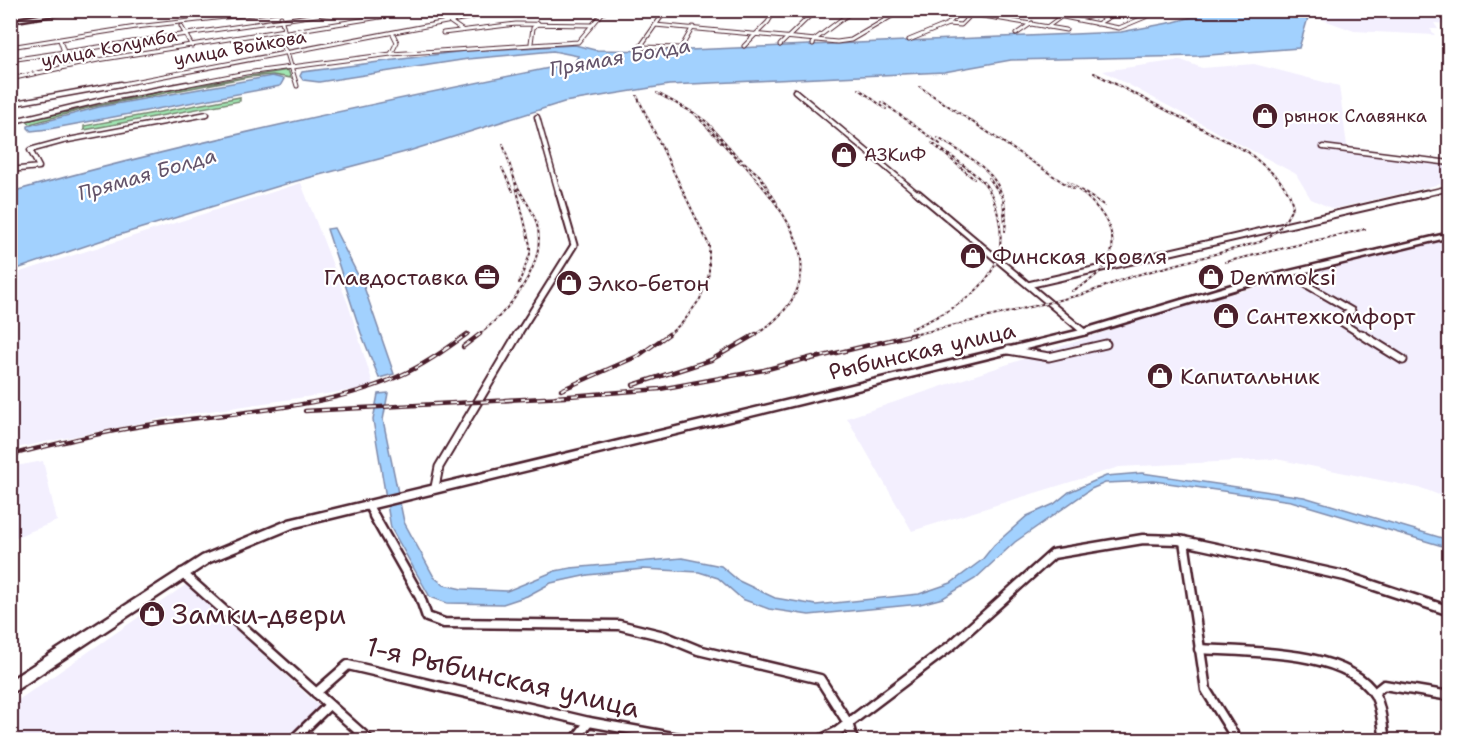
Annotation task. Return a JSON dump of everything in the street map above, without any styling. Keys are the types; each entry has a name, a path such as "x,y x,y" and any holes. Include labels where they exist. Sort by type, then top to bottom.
{"main road":[{"name":"Рыбинская улица","path":"368,505 1084,332 1288,274 1449,235"},
{"path":"10,688 182,573 231,547 293,523 368,505"}],"street":[{"path":"10,21 81,10"},
{"path":"10,60 350,10"},
{"name":"улица Колумба","path":"10,79 98,60 423,10"},
{"path":"433,10 462,30"},
{"name":"улица Войкова","path":"10,104 393,34 509,10"},
{"path":"545,10 605,11"},
{"path":"693,27 681,48 640,47 666,11 700,10"},
{"path":"744,46 768,22 775,10"},
{"path":"780,45 816,10"},
{"path":"814,42 854,10"},
{"path":"655,26 693,27 790,36 822,42 851,40 902,10"},
{"path":"948,10 1066,30"},
{"path":"1028,10 1119,28 1162,10"},
{"path":"1048,28 1070,10"},
{"path":"1097,24 1121,10"},
{"path":"10,47 136,27 278,11 282,20 279,42 287,53 297,86"},
{"path":"10,122 106,99 246,73 391,54 531,43 578,42 605,11"},
{"path":"909,40 948,24 960,11"},
{"path":"948,24 962,25 968,18 960,11"},
{"path":"443,33 538,22 592,24"},
{"path":"531,43 532,28 538,22"},
{"path":"1016,34 1032,23"},
{"path":"181,26 192,46"},
{"path":"391,54 397,42 393,34"},
{"path":"60,40 64,52 61,69"},
{"path":"795,91 1084,332"},
{"path":"10,170 39,167 30,150 63,141 207,114"},
{"path":"435,487 439,468 496,370 574,245 537,117"},
{"path":"1323,147 1449,163"},
{"path":"1028,285 1449,188"},
{"path":"1288,274 1352,311 1336,319 1402,360"},
{"path":"1008,350 1049,357 1106,344"},
{"path":"368,505 420,597 427,617 444,623 620,625 664,636 698,650 820,679 848,723 854,741"},
{"path":"820,741 848,723 953,644 1053,554 1143,539 1184,540 1345,576 1449,611"},
{"path":"1184,540 1206,690 1238,741"},
{"path":"182,573 369,741"},
{"path":"1199,649 1306,659 1351,671 1374,693 1385,741"},
{"name":"1-я Рыбинская улица","path":"316,693 348,665 653,737 689,741"},
{"path":"1374,693 1384,686 1449,696"},
{"path":"293,741 329,705"},
{"path":"575,741 589,722"}],"shaded area":[{"path":"1305,11 1449,11 1449,24 1434,23 1438,29 1430,29 1435,35 1354,31"},
{"name":"рынок Славянка","path":"1181,60 1202,68 1254,64 1339,86 1347,146 1449,161 1449,182 1333,209 1311,199 1296,174 1103,71"},
{"path":"301,183 348,304 374,387 175,416 11,449 11,275"},
{"path":"1449,239 1449,499 1424,489 1276,459 1119,467 912,531 847,418 1167,311"},
{"path":"43,461 57,521 11,539 11,467"},
{"path":"187,584 320,707 285,740 11,740 11,705"}],"green space":[{"path":"288,70 291,78 273,75 248,77 88,108 30,124 26,121 173,89"},
{"path":"240,97 240,101 84,130 84,126"}],"water":[{"name":"Прямая Болда","path":"1214,11 1310,11 1299,48 1197,56 1011,60 944,72 669,85 564,102 409,151 289,183 109,238 11,271 11,192 221,138 574,63 578,56 553,51 468,59 319,82 303,80 300,76 302,72 464,51 575,45 595,50 666,51 1121,32 1174,22"},
{"path":"272,76 284,79 280,86 49,129 31,131 28,128 28,126 99,107"},
{"path":"334,228 364,287 394,374 379,378 361,333 327,229"},
{"path":"388,393 383,420 404,522 434,577 444,585 462,589 507,591 555,571 682,558 721,566 739,581 775,598 816,605 919,594 951,583 982,560 994,545 1027,516 1054,504 1069,492 1106,476 1142,473 1304,497 1449,540 1449,548 1291,501 1154,481 1105,483 1091,489 1015,542 975,579 943,598 920,604 809,615 769,609 742,599 718,578 699,572 643,569 588,575 551,583 527,596 503,604 447,603 430,597 391,528 373,420 378,394"}],"railway":[{"path":"909,336 1084,294 1133,276 1260,242 1284,223 1293,206 1289,193 1278,178 1248,152 1094,73"},
{"path":"920,87 1073,189"},
{"path":"859,89 886,109"},
{"path":"657,93 694,113"},
{"path":"637,96 709,245 709,274 700,299 684,321 667,336"},
{"path":"882,102 940,144"},
{"path":"694,113 707,122 736,155"},
{"path":"694,113 741,163"},
{"path":"938,138 979,164 997,185 1003,197 1006,213 1005,231"},
{"path":"911,329 961,303 975,291 987,278 1000,246 998,215 987,187 972,172 932,143 974,179"},
{"path":"503,144 514,178"},
{"path":"736,155 760,176 777,203"},
{"path":"736,155 773,200 788,223 798,246 802,269 796,291 781,314 754,336"},
{"path":"502,168 513,191"},
{"path":"478,336 511,303 536,259 539,244 538,229 531,209 514,178"},
{"path":"514,178 530,245 530,254 519,283"},
{"path":"989,178 1003,198 1005,225"},
{"path":"1072,291 1092,279 1105,265 1112,251 1112,237 1098,209 1068,182 1105,206"},
{"path":"1225,262 1365,229"},
{"path":"465,336 469,333"},
{"path":"10,455 123,429 281,408 340,396 369,388 407,373 467,334"},
{"path":"463,347 480,334"},
{"path":"561,390 638,356 669,334"},
{"path":"633,385 711,360 756,334"},
{"path":"807,360 915,334"},
{"path":"556,397 660,389 764,370 813,357"},
{"path":"505,400 565,397"},
{"path":"305,411 512,400"}],"place":[{"name":"рынок Славянка","path":"1265,116"},
{"name":"АЗКиФ","path":"844,155"},
{"name":"Финская кровля","path":"973,256"},
{"name":"Главдоставка","path":"487,277"},
{"name":"Demmoksi","path":"1211,277"},
{"name":"Элко-бетон","path":"569,283"},
{"name":"Сантехкомфорт","path":"1226,316"},
{"name":"Капитальник","path":"1160,376"},
{"name":"Замки-двери","path":"152,614"}]}
